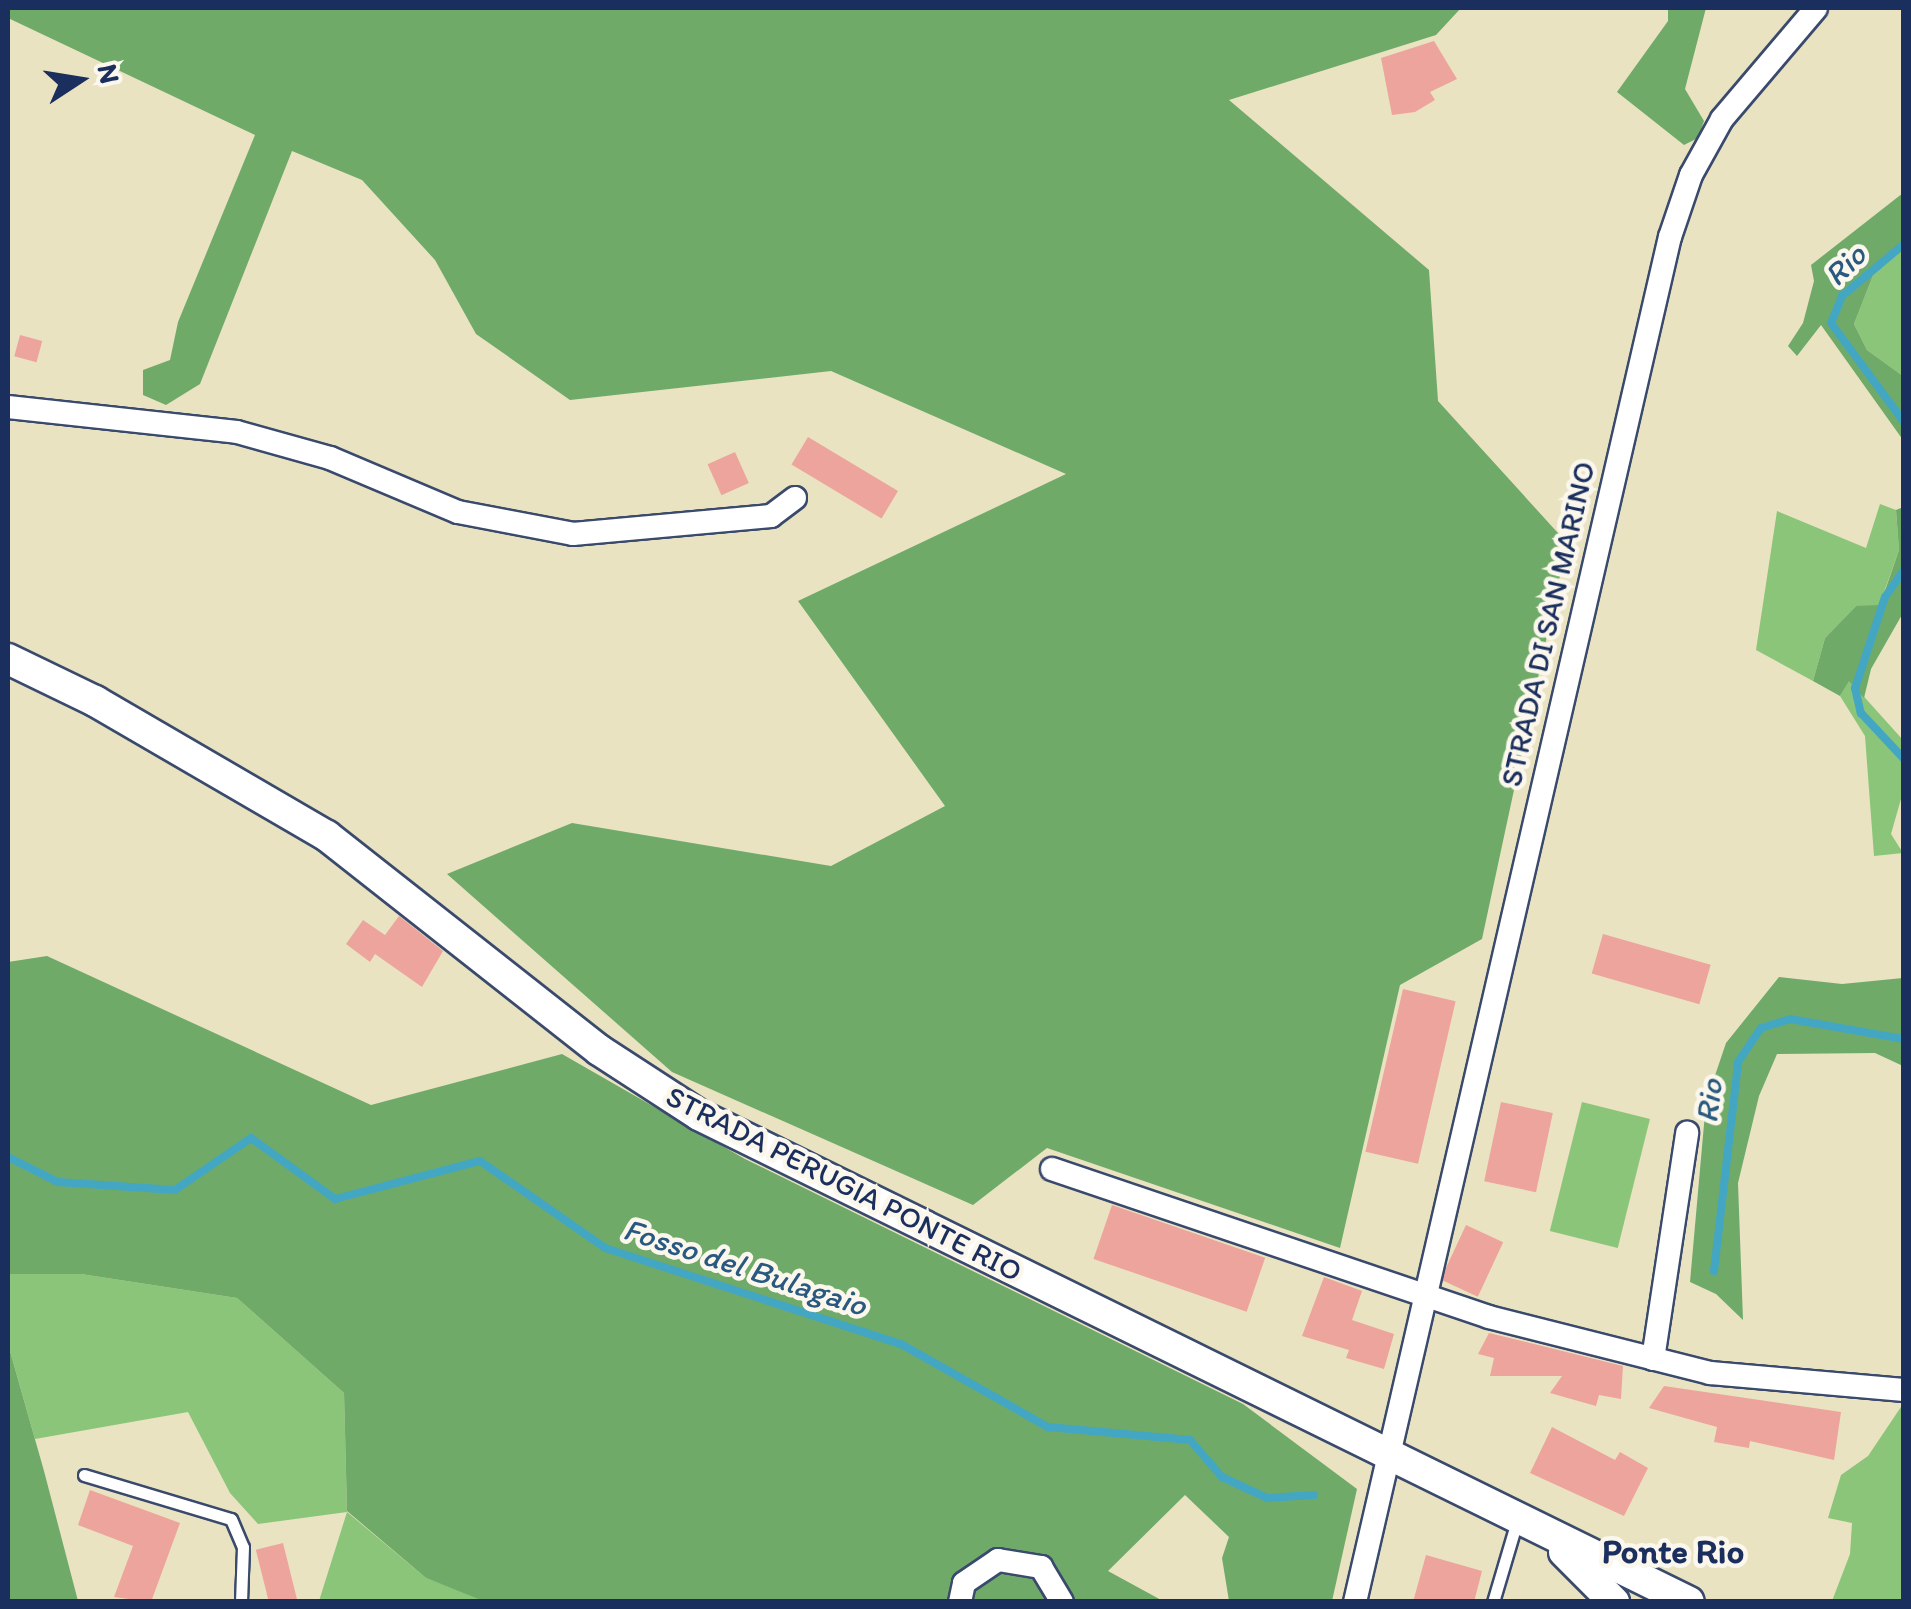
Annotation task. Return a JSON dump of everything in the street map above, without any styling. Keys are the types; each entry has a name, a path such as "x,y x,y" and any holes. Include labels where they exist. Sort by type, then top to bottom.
{"main road":[{"name":"STRADA PERUGIA PONTE RIO","path":"8,659 95,700 328,836 599,1050 700,1114 1392,1459 1518,1516 1689,1602"},
{"name":"STRADA PERUGIA PONTE RIO","path":"1518,1516 1585,1568 1614,1602"}],"street":[{"name":"STRADA DI SAN MARINO","path":"1355,1602 1392,1459 1670,237 1691,176 1722,119 1816,8"},
{"path":"8,407 237,432 330,458 458,512 572,534 771,516 795,498"},
{"path":"1653,1359 1687,1133"},
{"path":"1052,1169 1489,1317 1710,1374 1894,1389"},
{"path":"960,1602 964,1584 998,1560 1041,1567 1062,1602"}],"lane":[{"path":"84,1475 231,1519 242,1547 240,1602"},
{"path":"1493,1602 1518,1516"}],"green space":[{"path":"8,8 1461,8 1436,35 1229,100 1429,270 1438,401 1567,543 1482,939 1400,985 1340,1248 1047,1148 973,1205 672,1072 447,874 572,823 831,866 945,806 798,601 1066,474 831,371 570,400 476,334 435,260 362,180 292,151 200,384 166,405 143,395 143,370 170,360 178,322 255,135 8,18"},
{"path":"1668,8 1706,8 1685,89 1704,121 1698,138 1684,145 1617,92 1668,21"},
{"path":"1903,193 1903,250 1874,273 1854,324 1867,350 1903,376 1903,440 1821,325 1797,356 1788,346 1803,323 1814,281 1811,265"},
{"path":"1903,250 1903,376 1867,350 1854,324 1874,273"},
{"path":"1880,504 1896,510 1899,550 1879,606 1856,606 1825,638 1813,681 1756,650 1777,511 1866,548"},
{"path":"1903,507 1903,613 1871,669 1864,698 1849,681 1840,696 1813,681 1825,638 1856,606 1880,605 1899,550 1896,510"},
{"path":"1849,680 1903,740 1903,792 1891,834 1903,853 1874,856 1865,736 1840,696"},
{"path":"47,956 371,1105 562,1054 745,1159 1243,1404 1357,1489 1332,1601 1229,1601 1222,1558 1229,1537 1185,1495 1108,1571 1163,1601 486,1602 426,1578 347,1511 344,1393 237,1298 81,1274 8,1274 8,962"},
{"path":"1779,977 1842,984 1903,978 1903,1066 1875,1053 1777,1054 1759,1096 1738,1183 1743,1320 1716,1294 1690,1282 1706,1102 1726,1043"},
{"path":"1582,1102 1650,1119 1618,1248 1550,1231"},
{"path":"8,1274 81,1274 237,1298 344,1393 347,1512 258,1524 230,1493 188,1412 35,1439 8,1344"},
{"path":"8,1344 44,1471 78,1601 8,1601"},
{"path":"1903,1404 1903,1601 1832,1601 1850,1554 1852,1523 1828,1518 1841,1475 1868,1456"},
{"path":"347,1512 426,1578 486,1601 319,1601"}],"building":[{"path":"1434,41 1457,79 1430,92 1435,100 1415,112 1392,115 1381,58"},
{"path":"20,335 42,341 37,362 14,356"},
{"path":"808,437 898,491 882,519 792,464"},
{"path":"735,452 749,483 721,495 708,464"},
{"path":"399,916 443,951 422,987 375,954 370,962 346,944 363,920 385,935"},
{"path":"1603,934 1711,965 1699,1004 1592,973"},
{"path":"1403,989 1456,1001 1418,1164 1365,1152"},
{"path":"1501,1102 1553,1113 1536,1192 1484,1181"},
{"path":"1112,1205 1265,1258 1247,1312 1093,1259"},
{"path":"1466,1225 1503,1242 1478,1297 1441,1279"},
{"path":"1324,1277 1362,1291 1352,1320 1394,1334 1384,1369 1346,1358 1349,1350 1302,1336"},
{"path":"1489,1333 1623,1366 1621,1399 1599,1395 1596,1406 1550,1393 1562,1376 1490,1376 1494,1358 1478,1354"},
{"path":"1664,1386 1841,1412 1834,1460 1750,1441 1749,1448 1714,1442 1717,1427 1649,1408"},
{"path":"1552,1427 1615,1460 1620,1452 1648,1468 1624,1516 1530,1473"},
{"path":"90,1490 180,1523 151,1602 114,1597 133,1546 78,1525"},
{"path":"283,1543 298,1602 269,1602 256,1550"},
{"path":"1426,1555 1482,1571 1474,1602 1413,1602"}],"waterway":[{"name":"Rio","path":"1904,244 1842,296 1831,323 1904,422"},
{"name":"Rio","path":"1904,570 1885,597 1855,688 1861,713 1904,759"},
{"name":"Rio","path":"1714,1271 1738,1062 1761,1028 1790,1019 1904,1039"},
{"name":"Fosso del Bulagaio","path":"8,1157 58,1182 175,1190 251,1138 335,1199 480,1161 605,1248 901,1344 1048,1427 1190,1440 1222,1477 1267,1498 1314,1495"}],"district":[{"name":"Ponte Rio","path":"1673,1551"}]}
